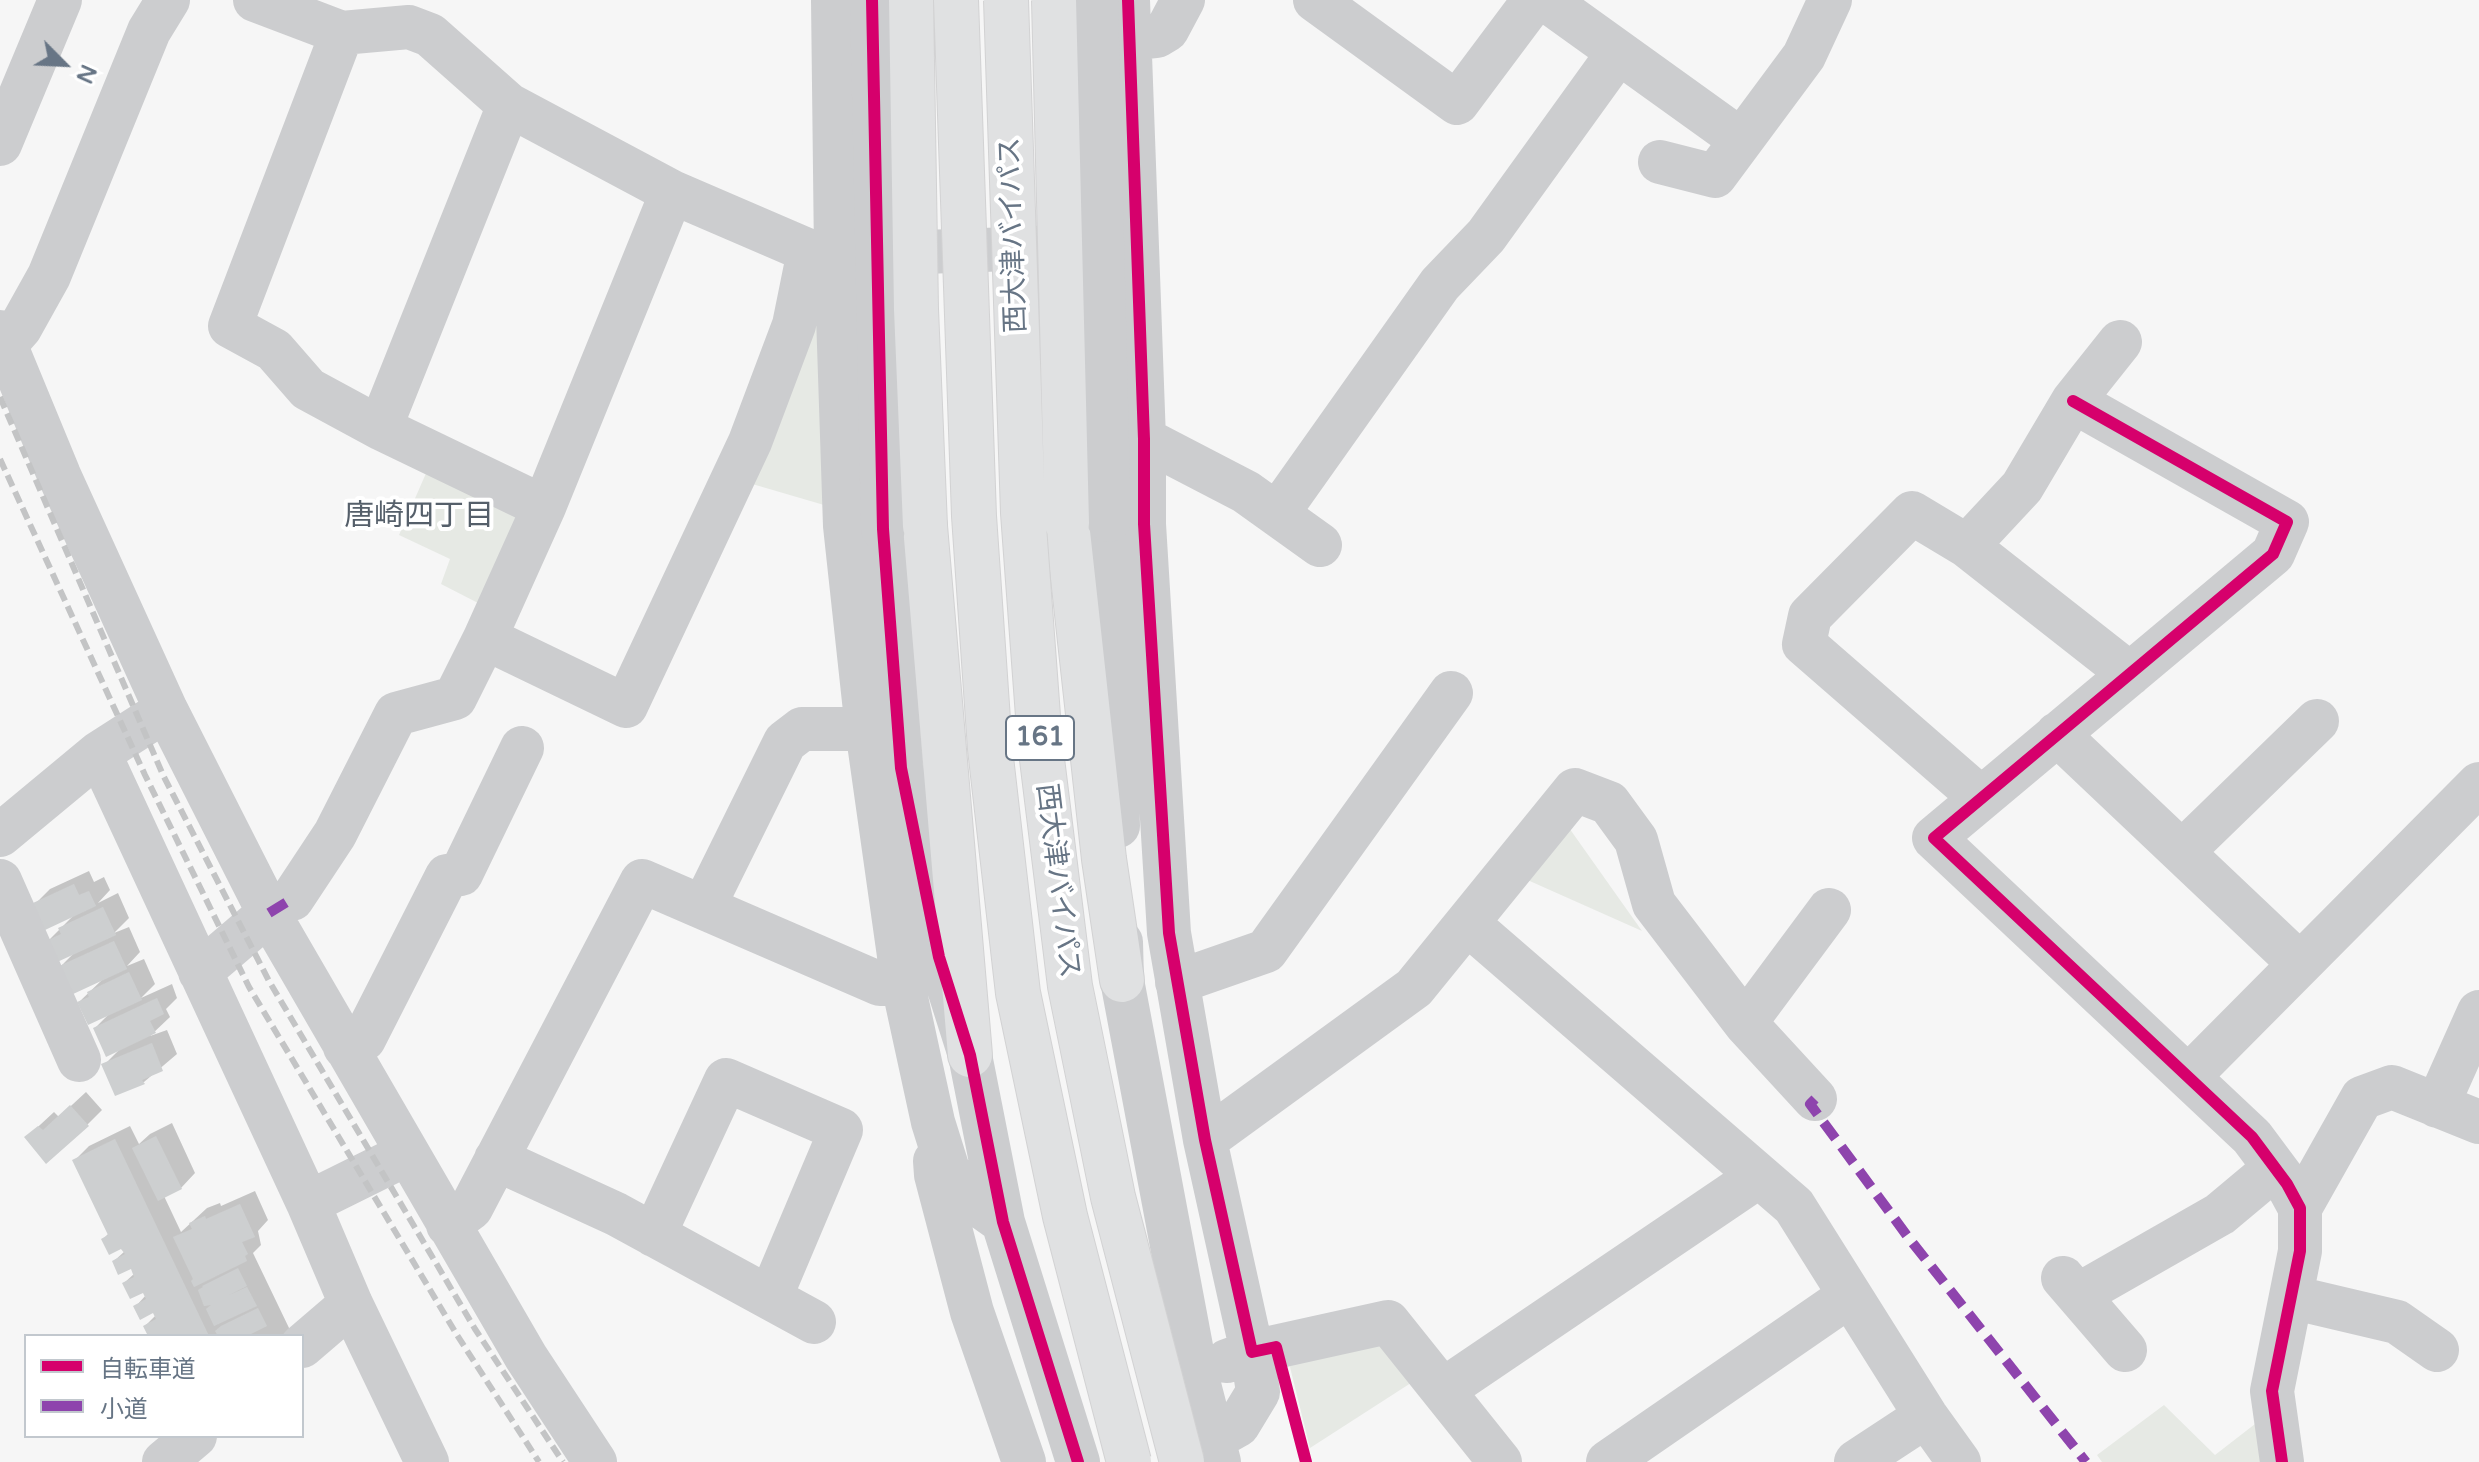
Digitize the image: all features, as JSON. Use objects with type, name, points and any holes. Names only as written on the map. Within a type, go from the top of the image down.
[{"type":"highway","points":[[911,0],[916,309],[904,527],[970,1055]]},
{"type":"highway","name":"西大津バイパス","points":[[956,0],[974,516],[990,749],[1018,993],[1065,1216],[1129,1462]]},
{"type":"highway","name":"西大津バイパス","points":[[1006,0],[1023,513],[1044,774],[1073,1001],[1113,1197],[1205,1454]]},
{"type":"highway","points":[[1054,0],[1088,522],[1104,859],[1122,980]]},
{"type":"street","points":[[0,144],[60,0]]},
{"type":"street","points":[[168,0],[149,31],[49,276],[20,328],[3,338],[59,475],[166,710],[281,906],[345,1047],[526,1357],[595,1462]]},
{"type":"street","points":[[255,0],[342,33],[409,27],[430,35],[509,105],[672,192],[823,253],[1137,245]]},
{"type":"street","points":[[835,0],[904,527]]},
{"type":"street","points":[[835,0],[823,253],[845,526],[867,729],[903,984],[933,1122],[948,1170],[972,1200],[1003,1222]]},
{"type":"street","points":[[1088,522],[1096,0]]},
{"type":"street","points":[[1129,20],[1157,36],[1167,30],[1183,0]]},
{"type":"street","points":[[1315,0],[1457,103],[1534,0]]},
{"type":"street","points":[[1546,0],[1741,140]]},
{"type":"street","points":[[1660,162],[1715,176],[1804,56],[1830,0]]},
{"type":"street","points":[[1129,20],[1144,439],[1144,540],[1169,933],[1205,1140],[1258,1392],[1238,1425],[1205,1454]]},
{"type":"street","points":[[342,33],[230,326],[274,350],[308,389],[380,428],[544,507]]},
{"type":"street","points":[[1277,514],[1427,274],[1486,236],[1618,53]]},
{"type":"street","points":[[380,428],[509,105]]},
{"type":"street","points":[[200,972],[281,906],[335,834],[396,714],[455,698],[544,507],[672,192]]},
{"type":"street","points":[[485,638],[626,706],[750,442],[823,253]]},
{"type":"street","points":[[1967,546],[2022,487],[2073,401],[2120,342]]},
{"type":"street","points":[[2073,401],[2287,522],[2273,554],[1934,838],[2252,1137],[2300,1208]]},
{"type":"street","points":[[1144,439],[1246,492],[1320,545]]},
{"type":"street","points":[[1981,798],[1804,644],[1810,616],[1912,513],[1967,546],[2130,674]]},
{"type":"street","points":[[1177,982],[1266,951],[1451,693]]},
{"type":"street","points":[[0,835],[99,753],[166,710]]},
{"type":"street","points":[[2182,852],[2317,721]]},
{"type":"street","points":[[704,906],[785,742],[802,729],[867,729]]},
{"type":"street","points":[[2057,734],[2300,964]]},
{"type":"street","points":[[345,1047],[364,1039],[447,876],[461,874],[522,748]]},
{"type":"street","points":[[99,753],[308,1203],[351,1304],[427,1462]]},
{"type":"street","points":[[2188,1077],[2479,784]]},
{"type":"street","points":[[1205,1140],[1414,988],[1575,790],[1609,803],[1636,840],[1654,904],[1745,1023],[1815,1099]]},
{"type":"street","points":[[0,881],[79,1060]]},
{"type":"street","points":[[448,1225],[471,1208],[642,881],[880,984],[903,984]]},
{"type":"street","points":[[1745,1023],[1829,910]]},
{"type":"street","points":[[1468,924],[1794,1206],[1926,1416],[1959,1462]]},
{"type":"street","points":[[1122,980],[1196,1373],[1205,1454]]},
{"type":"street","points":[[2437,1106],[2479,1012]]},
{"type":"street","points":[[970,1055],[1003,1222],[1078,1462]]},
{"type":"street","points":[[654,1235],[726,1080],[841,1130],[770,1298]]},
{"type":"street","points":[[2282,1462],[2272,1391],[2300,1251],[2300,1208],[2362,1098],[2392,1087],[2479,1122]]},
{"type":"street","points":[[933,1122],[936,1175],[972,1312],[1024,1462]]},
{"type":"street","points":[[308,1203],[407,1154]]},
{"type":"street","points":[[496,1159],[616,1214],[814,1322]]},
{"type":"street","points":[[2125,1350],[2070,1286],[2220,1214],[2275,1168]]},
{"type":"street","points":[[1443,1390],[1759,1176]]},
{"type":"street","points":[[1608,1462],[1849,1296]]},
{"type":"street","points":[[2291,1297],[2397,1322],[2437,1350]]},
{"type":"street","points":[[304,1344],[351,1304]]},
{"type":"street","points":[[1196,1373],[1252,1352],[1388,1322],[1500,1462]]},
{"type":"street","points":[[1856,1462],[1926,1416]]},
{"type":"street","points":[[164,1462],[193,1438]]},
{"type":"shaded area","points":[[820,271],[824,505],[742,481]]},
{"type":"shaded area","points":[[427,471],[520,512],[480,604],[441,584],[450,559],[399,535]]},
{"type":"shaded area","points":[[1567,825],[1642,931],[1523,878]]},
{"type":"shaded area","points":[[1383,1333],[1414,1381],[1310,1448],[1289,1363]]},
{"type":"shaded area","points":[[2164,1405],[2215,1455],[2255,1424],[2264,1462],[2102,1462],[2097,1455]]},
{"type":"building","points":[[74,884],[79,895],[89,891],[96,906],[45,930],[33,903]]},
{"type":"building","points":[[103,907],[116,935],[55,963],[44,942],[61,934],[58,928]]},
{"type":"building","points":[[114,941],[127,969],[71,995],[57,967]]},
{"type":"building","points":[[129,972],[142,1000],[88,1025],[77,1002],[89,997],[87,992]]},
{"type":"building","points":[[157,998],[164,1014],[150,1021],[156,1033],[106,1057],[93,1028]]},
{"type":"building","points":[[152,1043],[163,1071],[142,1080],[145,1084],[115,1096],[101,1064]]},
{"type":"building","points":[[70,1105],[89,1126],[46,1164],[24,1137],[38,1126],[43,1130]]},
{"type":"building","points":[[156,1136],[182,1189],[158,1201],[132,1148]]},
{"type":"building","points":[[115,1139],[208,1334],[147,1334],[143,1326],[156,1319],[153,1313],[140,1320],[133,1306],[146,1299],[143,1293],[130,1299],[122,1283],[134,1277],[131,1269],[118,1275],[112,1261],[125,1254],[121,1249],[109,1255],[101,1239],[108,1235],[72,1160]]},
{"type":"building","points":[[240,1204],[255,1237],[242,1242],[248,1254],[245,1256],[247,1261],[194,1287],[173,1237],[192,1229],[189,1223]]},
{"type":"building","points":[[238,1268],[247,1286],[227,1296],[247,1287],[257,1306],[214,1326],[206,1309],[211,1305],[204,1306],[198,1290]]},
{"type":"building","points":[[258,1308],[267,1326],[251,1334],[217,1334],[215,1331]]},
{"type":"railway","points":[[0,397],[163,775],[269,981],[475,1329],[563,1462]]},
{"type":"railway","points":[[0,459],[145,775],[249,987],[457,1335],[539,1462]]},
{"type":"marked path","points":[[269,913],[292,899]]},
{"type":"marked path","points":[[1815,1099],[1810,1104],[1908,1237],[2086,1462]]},
{"type":"cycle path","points":[[872,0],[883,529],[901,768],[939,957],[970,1055],[1003,1222],[1078,1462]]},
{"type":"cycle path","points":[[1128,0],[1144,439],[1144,524],[1169,933],[1205,1140],[1252,1352],[1276,1347],[1306,1462]]},
{"type":"cycle path","points":[[2073,401],[2287,522],[2273,554],[1934,838],[2252,1137],[2287,1184],[2300,1208],[2300,1251],[2272,1391],[2282,1462]]},
{"type":"district","name":"唐崎四丁目","points":[[419,517]]}]
